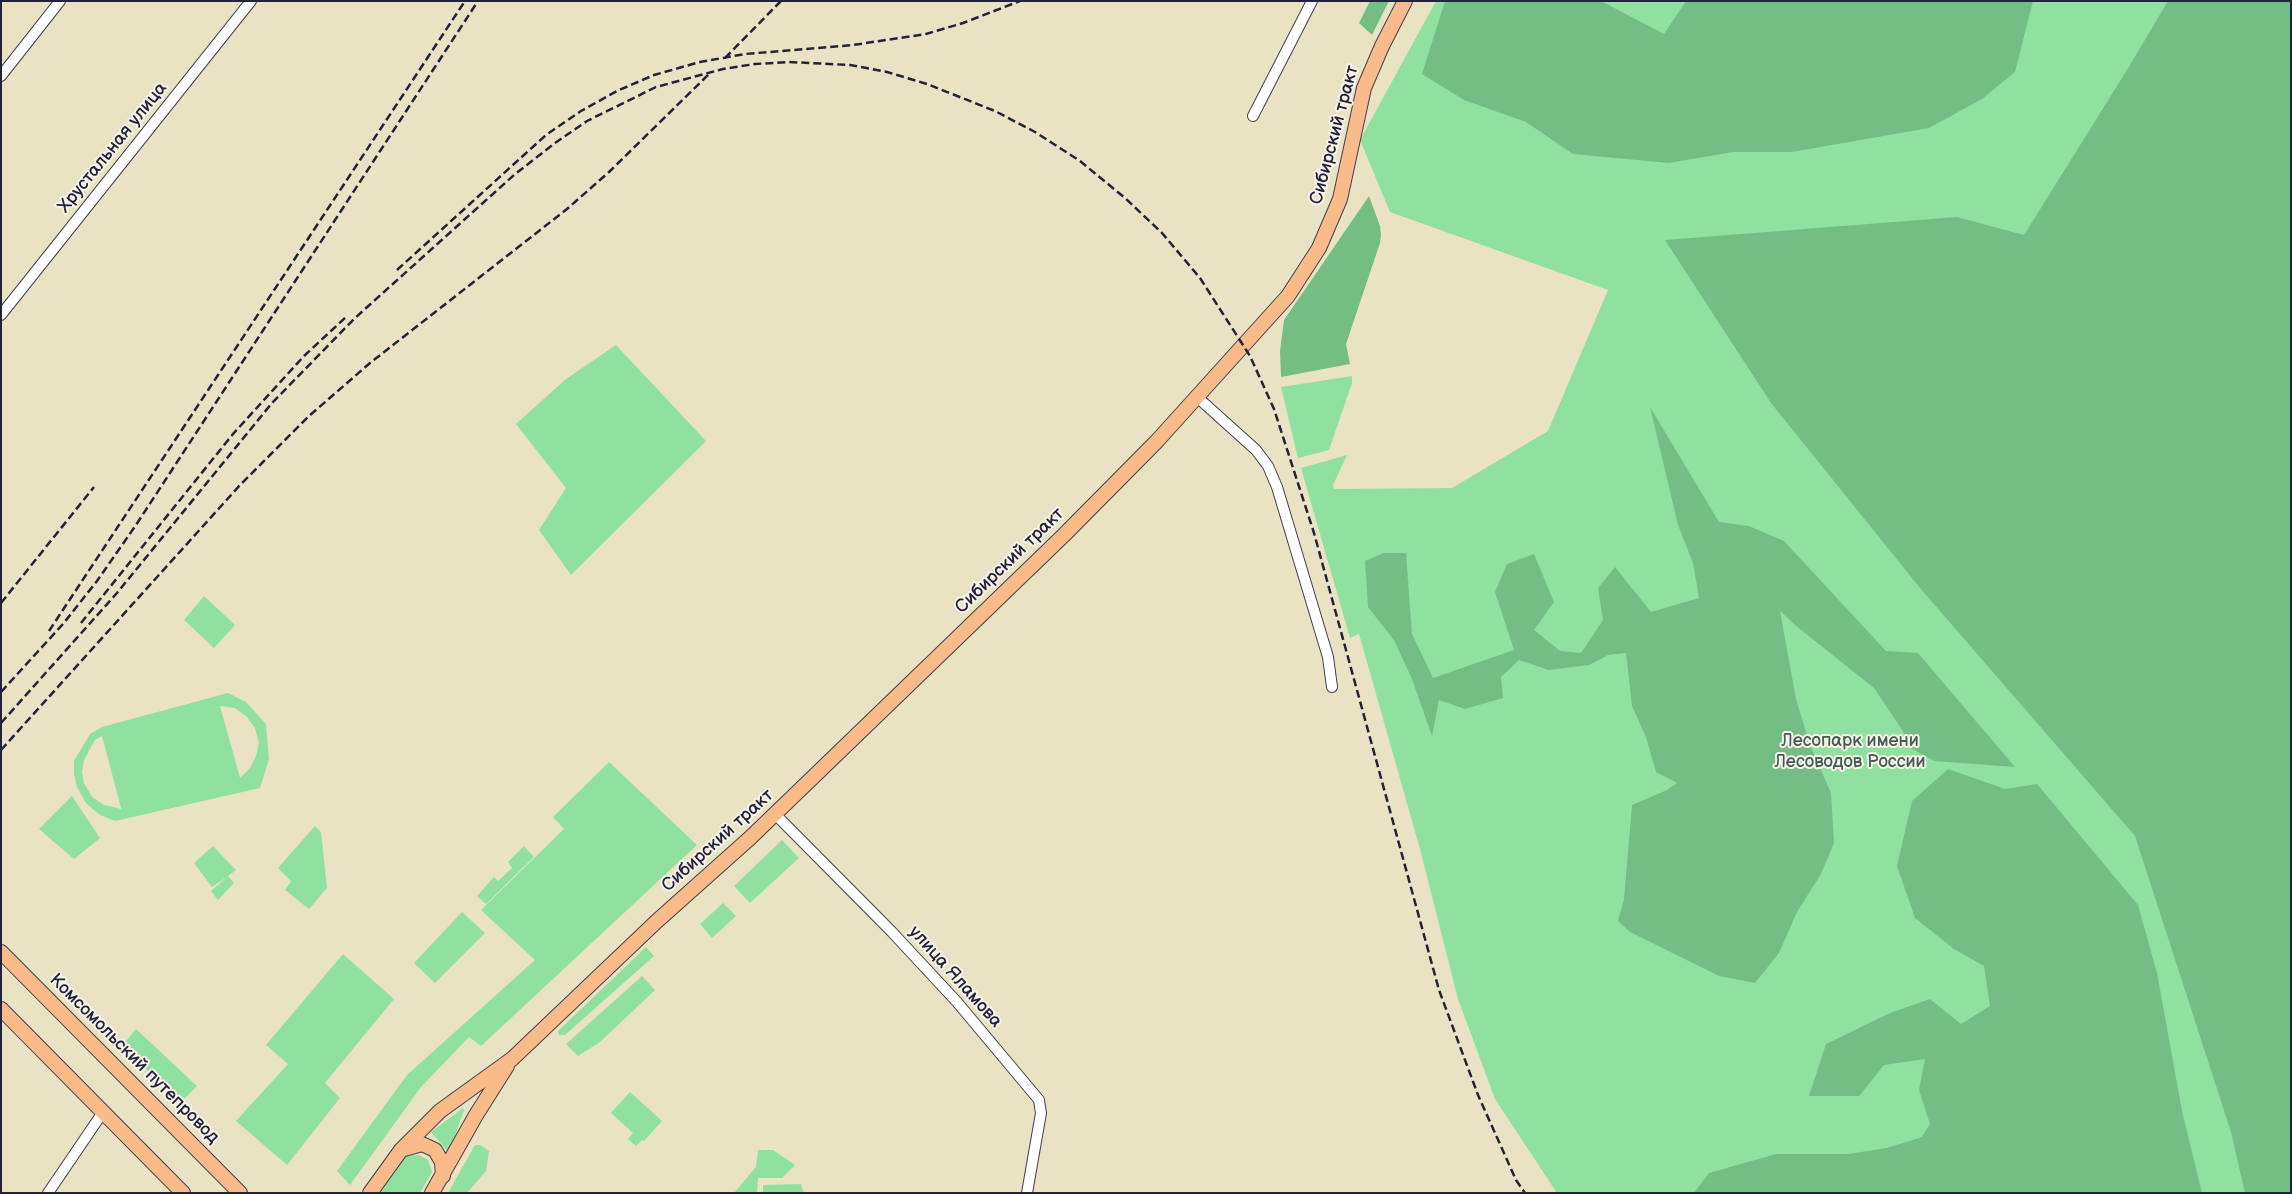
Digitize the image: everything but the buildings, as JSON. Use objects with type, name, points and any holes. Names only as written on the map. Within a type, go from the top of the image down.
[{"type":"main road","name":"Сибирский тракт","points":[[370,1193],[401,1150],[440,1111],[512,1060],[657,921],[775,814],[1064,535],[1157,441],[1288,296],[1319,248],[1340,199],[1364,88],[1382,46],[1405,1]]},
{"type":"main road","name":"Комсомольский путепровод","points":[[1,952],[240,1193]]},
{"type":"main road","points":[[1,1009],[183,1193]]},
{"type":"main road","name":"Сибирский тракт","points":[[432,1193],[464,1136],[512,1060]]},
{"type":"main road","points":[[457,1099],[464,1100],[468,1104],[464,1136]]},
{"type":"main road","points":[[401,1150],[422,1144],[435,1150],[442,1162],[443,1176]]},
{"type":"street","points":[[1,76],[60,1]]},
{"type":"street","name":"Хрустальная улица","points":[[1,315],[251,1]]},
{"type":"street","points":[[1253,116],[1312,1]]},
{"type":"street","points":[[1196,396],[1256,450],[1268,466],[1277,487],[1328,657],[1332,688]]},
{"type":"street","name":"улица Яламова","points":[[775,814],[892,932],[957,1002],[1039,1100],[1041,1113],[1027,1193]]},
{"type":"street","points":[[48,1193],[101,1115]]},
{"type":"green space","points":[[1370,1],[1389,1],[1372,35],[1359,23]]},
{"type":"green space","name":"Лесопарк имени Лесоводов России","points":[[1436,1],[2291,1],[2291,1193],[1557,1193],[1495,1099],[1458,999],[1420,849],[1359,634],[1350,638],[1301,468],[1347,455],[1333,485],[1334,489],[1452,488],[1548,431],[1608,290],[1390,212],[1360,140]]},
{"type":"green space","points":[[1445,1],[1601,1],[1664,34],[1686,1],[2033,1],[2015,72],[1982,99],[1929,128],[1792,152],[1733,152],[1669,163],[1573,154],[1526,122],[1464,100],[1422,74]]},
{"type":"green space","points":[[2168,1],[2291,1],[2291,1193],[2245,1193],[2231,1132],[2135,836],[1920,588],[1771,403],[1665,240],[1957,217],[2024,235]]},
{"type":"green space","points":[[1369,196],[1380,226],[1381,235],[1346,344],[1350,364],[1281,377],[1280,351],[1284,320]]},
{"type":"green space","points":[[616,345],[706,441],[571,575],[539,530],[566,488],[516,424],[566,379]]},
{"type":"green space","points":[[1352,376],[1352,383],[1329,450],[1298,458],[1281,387]]},
{"type":"green space","points":[[1650,407],[1719,522],[1749,526],[1784,541],[1886,651],[1918,653],[2015,767],[1934,761],[1909,747],[1903,731],[1874,688],[1780,611],[1796,699],[1810,745],[1831,793],[1834,843],[1821,874],[1797,912],[1779,953],[1755,983],[1719,976],[1630,932],[1618,921],[1624,899],[1632,805],[1667,790],[1677,783],[1656,772],[1646,737],[1632,706],[1626,653],[1608,655],[1589,665],[1549,670],[1519,660],[1501,677],[1503,698],[1465,709],[1439,700],[1432,736],[1412,679],[1394,640],[1368,607],[1365,561],[1384,553],[1406,553],[1412,634],[1433,678],[1514,650],[1495,592],[1507,564],[1534,554],[1554,602],[1534,630],[1560,651],[1581,653],[1603,620],[1598,588],[1615,567],[1651,612],[1699,598],[1693,563],[1678,525]]},
{"type":"green space","points":[[204,596],[235,625],[214,648],[184,620]]},
{"type":"green space","points":[[228,693],[246,702],[266,724],[269,759],[260,788],[115,821],[100,815],[86,803],[77,787],[74,774],[74,761],[90,734],[102,727]],"holes":[[[220,706],[235,708],[247,717],[255,728],[259,743],[256,756],[250,768],[240,778]],[[102,736],[121,808],[121,809],[104,805],[92,797],[84,783],[82,772],[84,760],[95,740]]]},
{"type":"green space","points":[[609,762],[697,845],[481,1046],[469,1037],[421,1087],[350,1185],[337,1171],[407,1075],[535,960],[481,910],[564,829],[553,817]]},
{"type":"green space","points":[[1948,769],[2005,789],[2037,784],[2138,905],[2157,973],[2182,1111],[2202,1193],[1694,1193],[1709,1173],[1776,1154],[1848,1154],[1887,1148],[1922,1137],[1930,1124],[1919,1090],[1925,1059],[1884,1065],[1859,1096],[1809,1096],[1826,1044],[1890,1013],[1930,999],[1961,1024],[1990,1006],[1984,966],[1954,949],[1915,918],[1897,866],[1912,801]]},
{"type":"green space","points":[[72,796],[100,838],[74,859],[39,829]]},
{"type":"green space","points":[[315,826],[321,832],[327,888],[309,909],[285,890],[291,881],[278,868]]},
{"type":"green space","points":[[782,840],[799,858],[750,903],[734,886]]},
{"type":"green space","points":[[213,846],[236,870],[228,876],[234,883],[218,900],[211,891],[227,877],[212,887],[194,863]]},
{"type":"green space","points":[[524,846],[534,857],[486,904],[477,896],[494,877],[498,881],[512,868],[508,862]]},
{"type":"green space","points":[[723,903],[736,916],[712,938],[700,924]]},
{"type":"green space","points":[[462,912],[485,933],[435,983],[414,963]]},
{"type":"green space","points":[[646,947],[654,956],[565,1035],[559,1035],[558,1031]]},
{"type":"green space","points":[[343,954],[394,999],[325,1083],[340,1098],[287,1165],[236,1121],[288,1064],[266,1045]]},
{"type":"green space","points":[[642,976],[655,990],[600,1042],[578,1056],[566,1044]]},
{"type":"green space","points":[[136,1029],[197,1086],[180,1103],[122,1046]]},
{"type":"green space","points":[[630,1092],[662,1121],[644,1141],[642,1140],[636,1146],[628,1139],[633,1133],[611,1113]]},
{"type":"green space","points":[[463,1108],[464,1110],[449,1153],[431,1132]]},
{"type":"green space","points":[[475,1145],[480,1145],[489,1151],[486,1171],[467,1193],[448,1193]]},
{"type":"green space","points":[[758,1150],[773,1150],[795,1165],[782,1178],[758,1178],[757,1193],[734,1193],[756,1167]]},
{"type":"green space","points":[[419,1155],[428,1160],[432,1172],[420,1193],[378,1193],[406,1156]]},
{"type":"green space","points":[[801,1184],[804,1193],[763,1193],[763,1185]]},
{"type":"railway","points":[[49,631],[465,1]]},
{"type":"railway","points":[[1,692],[63,624],[97,581],[136,525],[478,1]]},
{"type":"railway","points":[[725,58],[781,1]]},
{"type":"railway","points":[[397,270],[546,135],[581,111],[617,91],[654,75],[700,62],[745,54],[853,45],[926,34],[963,23],[1020,1]]},
{"type":"railway","points":[[1,723],[117,593],[272,403],[355,318],[514,175],[555,143],[587,121],[656,87],[723,69],[755,64],[789,62],[850,65],[887,72],[927,84],[995,111],[1035,132],[1080,161],[1125,198],[1162,233],[1200,278],[1250,356],[1274,409],[1314,533],[1439,990],[1478,1095],[1516,1180],[1525,1193]]},
{"type":"railway","points":[[1,750],[241,484],[309,416],[370,363],[567,209],[609,172],[709,74]]},
{"type":"railway","points":[[81,623],[233,434],[304,356],[346,317]]},
{"type":"railway","points":[[1,603],[94,487]]}]
